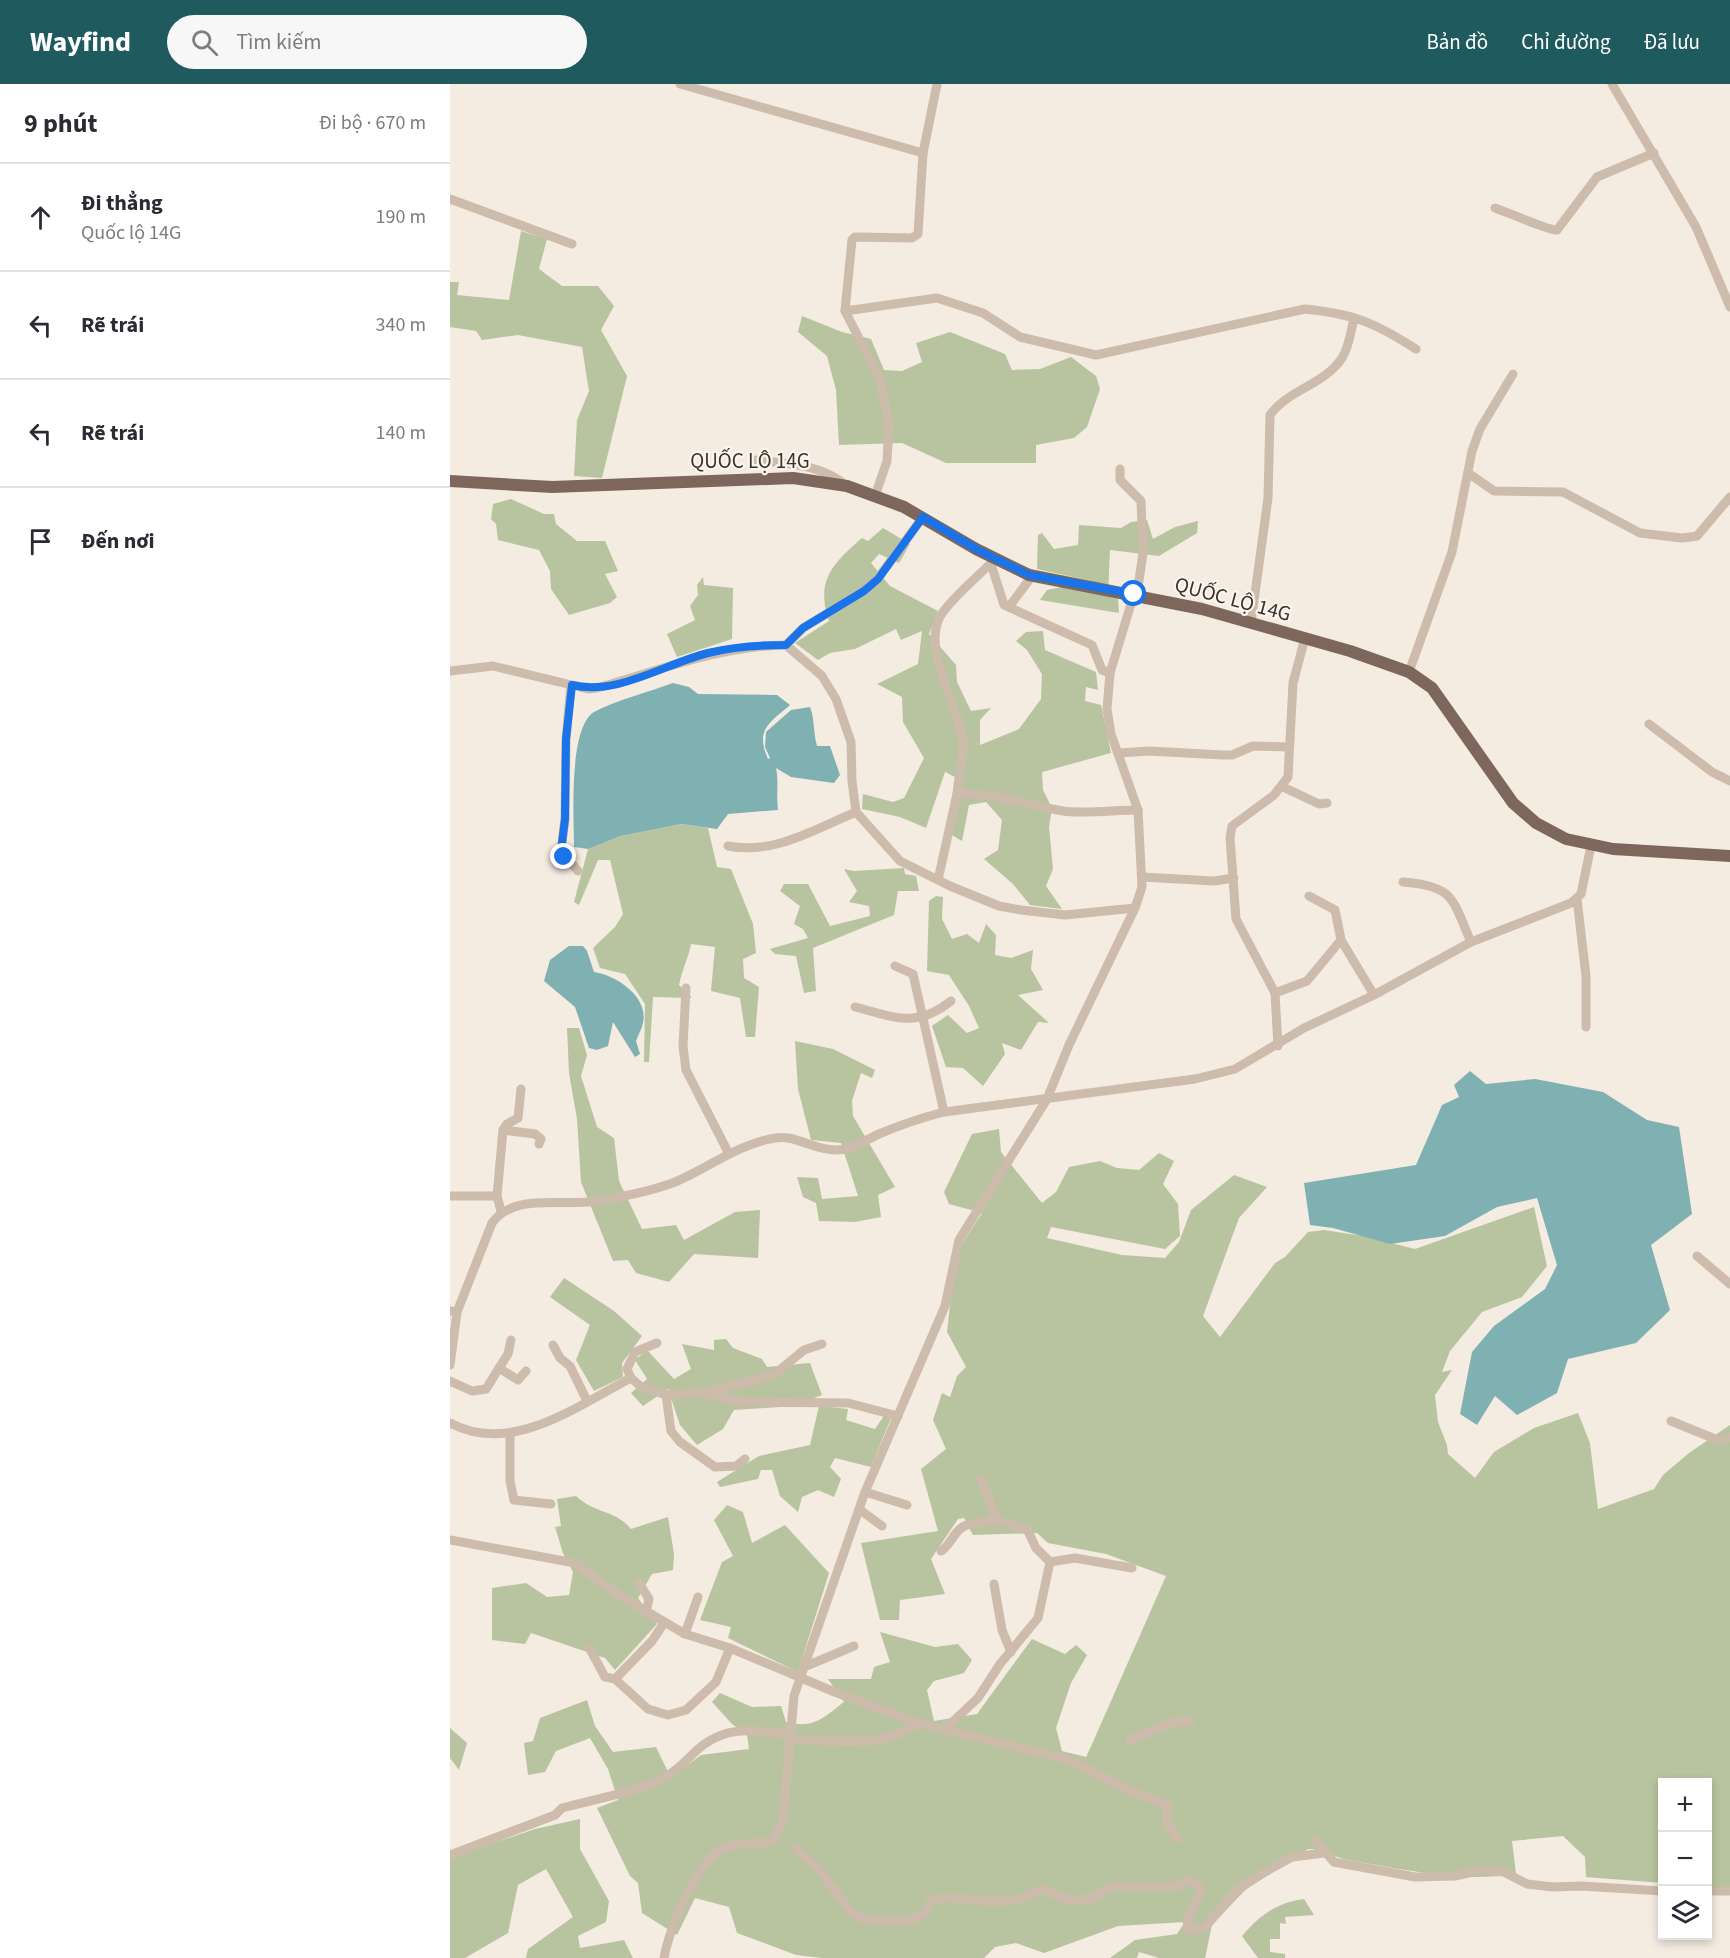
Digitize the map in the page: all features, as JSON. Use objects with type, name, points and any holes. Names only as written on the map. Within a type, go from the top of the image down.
[{"type":"main road","name":"QUỐC LỘ 14G","points":[[450,481],[552,487],[793,478],[847,486],[923,517],[993,561],[1032,576],[1136,594],[1251,623],[1409,672],[1432,688],[1513,803],[1536,823],[1550,831],[1592,846],[1730,856]]},
{"type":"street","points":[[680,84],[923,153]]},
{"type":"street","points":[[875,496],[888,453],[889,426],[880,379],[845,311],[852,240],[855,237],[912,238],[918,234],[923,153],[937,84]]},
{"type":"street","points":[[1612,84],[1696,227],[1730,307]]},
{"type":"street","points":[[1496,208],[1554,231],[1597,177],[1654,153]]},
{"type":"street","points":[[450,199],[573,244]]},
{"type":"street","points":[[845,311],[937,298],[983,313],[1020,337],[1096,355],[1305,309],[1337,312],[1378,325],[1416,350]]},
{"type":"street","points":[[1251,623],[1268,498],[1270,415],[1285,399],[1319,381],[1338,363],[1344,356],[1354,318]]},
{"type":"street","points":[[1409,672],[1452,552],[1468,473],[1480,429],[1513,374]]},
{"type":"street","points":[[756,460],[819,469],[835,475],[847,486]]},
{"type":"street","points":[[664,1958],[668,1935],[710,1858],[726,1847],[773,1841],[783,1819],[794,1696],[865,1492],[945,1306],[959,1240],[1047,1099],[1069,1045],[1135,908],[1142,877],[1138,810],[1111,734],[1107,709],[1110,673],[1136,594],[1143,553],[1141,501],[1120,480],[1120,469]]},
{"type":"street","points":[[1468,473],[1494,491],[1563,492],[1616,522],[1640,533],[1654,536],[1690,538],[1697,536],[1730,496]]},
{"type":"street","points":[[786,645],[803,628],[864,591],[878,579],[923,517]]},
{"type":"street","points":[[993,561],[1004,605],[1092,645],[1102,670],[1110,673]]},
{"type":"street","points":[[938,880],[957,794],[963,745],[943,678],[935,641],[936,626],[946,609],[993,561]]},
{"type":"street","points":[[1009,607],[1032,576]]},
{"type":"street","points":[[1278,1046],[1275,993],[1236,919],[1230,838],[1232,826],[1259,808],[1282,787],[1288,777],[1293,683],[1305,638]]},
{"type":"street","points":[[450,671],[493,666],[572,685],[597,688],[709,653],[762,645],[786,645],[822,676],[836,699],[851,742],[856,812],[900,861],[999,906],[1065,915],[1135,908]]},
{"type":"street","points":[[572,685],[566,739],[565,819],[561,851],[578,871]]},
{"type":"street","points":[[1649,724],[1712,772],[1730,781]]},
{"type":"street","points":[[1119,753],[1149,751],[1232,755],[1253,746],[1289,747]]},
{"type":"street","points":[[1282,787],[1319,804],[1327,803]]},
{"type":"street","points":[[957,794],[1010,798],[1063,811],[1138,810]]},
{"type":"street","points":[[728,846],[745,850],[768,848],[856,812]]},
{"type":"street","points":[[450,1365],[453,1311],[492,1223],[501,1211],[530,1203],[592,1202],[640,1192],[676,1181],[729,1154],[776,1137],[790,1138],[822,1150],[839,1150],[856,1146],[910,1121],[944,1112],[1004,1102],[1047,1099],[1195,1079],[1226,1072],[1278,1046],[1305,1028],[1471,942],[1577,899],[1581,894],[1592,846]]},
{"type":"street","points":[[1142,877],[1214,881],[1234,878]]},
{"type":"street","points":[[1403,882],[1434,885],[1447,892],[1471,942]]},
{"type":"street","points":[[1309,896],[1335,910],[1341,940],[1374,994]]},
{"type":"street","points":[[1577,899],[1586,976],[1586,1028]]},
{"type":"street","points":[[1275,993],[1307,981],[1341,940]]},
{"type":"street","points":[[895,966],[913,974],[944,1112]]},
{"type":"street","points":[[686,988],[683,1046],[686,1070],[729,1154]]},
{"type":"street","points":[[855,1007],[901,1018],[924,1019],[951,1001]]},
{"type":"street","points":[[501,1211],[497,1196],[503,1130],[507,1124],[518,1118],[521,1089]]},
{"type":"street","points":[[503,1130],[535,1134],[541,1139],[539,1144]]},
{"type":"street","points":[[450,1196],[497,1196]]},
{"type":"street","points":[[1697,1256],[1730,1284]]},
{"type":"street","points":[[450,1381],[472,1391],[483,1391],[508,1354],[511,1340]]},
{"type":"street","points":[[657,1343],[635,1352],[627,1369],[630,1378],[640,1386],[666,1395],[703,1393],[766,1377],[776,1373],[804,1350],[822,1344]]},
{"type":"street","points":[[553,1345],[560,1358],[570,1366],[587,1401]]},
{"type":"street","points":[[499,1368],[518,1380],[526,1371]]},
{"type":"street","points":[[450,1423],[466,1430],[510,1434],[541,1425],[630,1378]]},
{"type":"street","points":[[703,1393],[742,1402],[848,1404],[898,1416]]},
{"type":"street","points":[[666,1395],[670,1431],[680,1442],[716,1467],[736,1466],[745,1459]]},
{"type":"street","points":[[1671,1421],[1720,1440],[1730,1437]]},
{"type":"street","points":[[510,1434],[510,1481],[514,1500],[551,1504]]},
{"type":"street","points":[[981,1479],[997,1520]]},
{"type":"street","points":[[865,1492],[907,1505]]},
{"type":"street","points":[[859,1509],[882,1526]]},
{"type":"street","points":[[941,1551],[966,1524],[997,1520],[1027,1529],[1036,1548],[1050,1562]]},
{"type":"street","points":[[450,1540],[574,1563],[646,1612],[685,1634],[730,1648],[918,1723],[1070,1760],[1130,1791],[1168,1805],[1166,1822],[1178,1839]]},
{"type":"street","points":[[1050,1562],[1075,1558],[1132,1568]]},
{"type":"street","points":[[946,1728],[978,1698],[1038,1618],[1050,1562]]},
{"type":"street","points":[[639,1583],[649,1599],[646,1612]]},
{"type":"street","points":[[994,1584],[1002,1630],[1011,1652]]},
{"type":"street","points":[[685,1634],[698,1597]]},
{"type":"street","points":[[615,1679],[652,1641],[664,1623]]},
{"type":"street","points":[[804,1667],[854,1646]]},
{"type":"street","points":[[590,1649],[605,1677],[615,1679],[648,1709],[668,1714],[686,1710],[716,1682],[730,1648]]},
{"type":"street","points":[[1130,1740],[1174,1722],[1190,1722]]},
{"type":"street","points":[[450,1855],[555,1815],[562,1808],[657,1782],[674,1772],[709,1741],[726,1732],[746,1729],[791,1737],[872,1740],[912,1728],[918,1723]]},
{"type":"street","points":[[1315,1840],[1334,1862],[1415,1877],[1455,1876],[1482,1870],[1504,1872],[1527,1884],[1658,1891]]},
{"type":"street","points":[[795,1848],[821,1872],[851,1912],[865,1920],[889,1923],[909,1921],[924,1914],[932,1899],[950,1897],[1012,1902],[1024,1900],[1041,1889],[1070,1900],[1090,1899],[1114,1886],[1179,1886],[1189,1880],[1199,1886],[1201,1893],[1187,1920],[1188,1929],[1191,1931],[1205,1927],[1237,1890],[1265,1872],[1292,1857],[1324,1853]]},
{"type":"street","points":[[1712,1891],[1730,1891]]},
{"type":"green space","points":[[521,231],[547,239],[539,269],[562,286],[598,286],[614,306],[601,330],[627,376],[602,478],[574,476],[577,420],[589,391],[582,347],[518,335],[482,340],[476,331],[450,327],[450,282],[459,282],[457,295],[509,300]]},
{"type":"green space","points":[[802,316],[842,332],[871,339],[884,370],[902,371],[922,362],[916,343],[950,332],[1005,354],[1012,370],[1040,369],[1071,357],[1096,376],[1100,389],[1087,427],[1074,438],[1036,445],[1036,463],[946,463],[902,443],[839,445],[836,390],[827,356],[798,332]]},
{"type":"green space","points":[[511,499],[544,514],[554,514],[556,524],[577,541],[605,541],[618,571],[605,574],[617,597],[610,603],[569,615],[551,589],[550,571],[539,550],[498,540],[496,524],[491,519],[493,504]]},
{"type":"green space","points":[[1147,520],[1153,539],[1175,527],[1198,521],[1197,533],[1159,556],[1110,550],[1108,596],[1118,599],[1119,613],[1040,600],[1047,590],[1091,581],[1037,569],[1038,535],[1042,533],[1054,549],[1078,545],[1079,525],[1121,528],[1131,522]]},
{"type":"green space","points":[[883,528],[910,544],[899,563],[879,554],[871,563],[890,586],[938,611],[929,634],[956,665],[957,682],[971,711],[991,708],[980,720],[980,745],[1019,729],[1041,699],[1042,674],[1027,650],[1016,641],[1026,632],[1043,631],[1045,650],[1096,672],[1098,690],[1086,687],[1085,701],[1101,705],[1111,753],[1042,772],[1043,790],[1052,808],[1049,827],[1053,869],[1046,886],[1062,909],[1030,905],[1013,884],[984,859],[998,850],[1002,820],[986,802],[969,805],[962,841],[950,834],[961,780],[945,772],[926,828],[900,817],[862,809],[863,794],[893,802],[904,798],[924,758],[903,722],[902,697],[877,684],[918,664],[922,631],[901,640],[896,629],[855,649],[830,653],[818,660],[795,643],[829,621],[824,595],[829,574],[835,565],[862,538],[868,541]]},
{"type":"green space","points":[[703,577],[704,585],[733,588],[732,639],[677,657],[667,634],[695,620],[690,606],[698,595],[697,585]]},
{"type":"green space","points":[[681,824],[708,828],[717,867],[731,869],[753,924],[756,953],[743,959],[744,978],[759,987],[755,1037],[746,1037],[740,998],[711,991],[715,947],[691,944],[679,985],[692,998],[653,997],[649,1062],[644,1062],[645,1004],[625,974],[600,968],[593,948],[615,927],[623,914],[610,860],[598,860],[579,905],[574,902],[588,849],[621,836]]},
{"type":"green space","points":[[904,868],[905,874],[916,876],[919,891],[898,891],[894,915],[813,948],[816,991],[804,993],[796,956],[775,954],[770,949],[808,938],[803,929],[794,924],[800,906],[780,891],[784,884],[808,884],[830,926],[870,916],[869,906],[849,902],[857,891],[844,869],[854,871]]},
{"type":"green space","points":[[936,896],[943,897],[942,919],[952,939],[967,934],[979,943],[986,924],[996,935],[995,955],[1011,958],[1033,950],[1031,969],[1043,990],[1018,995],[1049,1023],[1038,1022],[1021,1050],[1002,1043],[1005,1054],[983,1086],[963,1068],[946,1067],[932,1026],[948,1015],[967,1033],[979,1028],[969,1006],[949,975],[927,971],[929,901]]},
{"type":"green space","points":[[567,1028],[579,1028],[587,1055],[581,1076],[597,1127],[614,1138],[619,1181],[642,1229],[676,1225],[684,1240],[735,1212],[760,1210],[758,1258],[694,1254],[669,1282],[636,1273],[628,1260],[613,1261],[581,1182],[577,1119],[569,1073]]},
{"type":"green space","points":[[795,1041],[833,1049],[875,1070],[872,1078],[861,1073],[852,1101],[853,1116],[895,1187],[878,1195],[881,1217],[855,1222],[819,1221],[816,1203],[803,1197],[797,1177],[818,1178],[822,1199],[858,1196],[841,1143],[811,1140],[798,1089]]},
{"type":"green space","points":[[999,1129],[1001,1152],[1042,1203],[1056,1192],[1069,1167],[1100,1161],[1117,1168],[1139,1170],[1159,1153],[1174,1161],[1163,1184],[1178,1204],[1180,1236],[1165,1249],[1051,1227],[1047,1238],[1122,1255],[1165,1258],[1179,1242],[1191,1210],[1234,1175],[1267,1187],[1239,1218],[1203,1316],[1220,1337],[1275,1263],[1285,1257],[1308,1232],[1324,1230],[1363,1236],[1415,1249],[1534,1207],[1547,1266],[1522,1297],[1482,1312],[1450,1351],[1442,1372],[1452,1370],[1435,1395],[1438,1422],[1448,1454],[1475,1478],[1494,1452],[1534,1428],[1578,1413],[1590,1443],[1598,1509],[1654,1489],[1663,1475],[1689,1453],[1730,1425],[1730,1887],[1712,1887],[1712,1778],[1658,1778],[1658,1883],[1586,1877],[1585,1857],[1563,1836],[1512,1841],[1516,1874],[1495,1876],[1453,1876],[1410,1871],[1348,1860],[1308,1849],[1248,1887],[1212,1925],[1205,1958],[1159,1958],[1139,1952],[1137,1958],[1110,1958],[1135,1940],[1177,1934],[1185,1922],[1118,1926],[1044,1953],[1016,1943],[995,1947],[984,1958],[822,1958],[796,1955],[737,1933],[729,1907],[695,1898],[677,1935],[642,1913],[638,1883],[630,1876],[597,1808],[618,1800],[608,1769],[590,1738],[556,1751],[545,1772],[528,1775],[524,1743],[533,1741],[540,1718],[587,1700],[595,1726],[613,1752],[656,1747],[671,1778],[701,1755],[749,1749],[747,1735],[732,1724],[712,1702],[720,1693],[752,1707],[781,1706],[786,1722],[804,1724],[818,1721],[844,1702],[828,1679],[871,1679],[874,1667],[890,1662],[880,1632],[935,1647],[958,1644],[972,1660],[964,1673],[934,1681],[927,1690],[934,1721],[977,1714],[1032,1639],[1065,1654],[1076,1645],[1087,1655],[1071,1683],[1056,1728],[1062,1751],[1086,1757],[1166,1576],[1106,1554],[1048,1543],[1037,1533],[973,1535],[964,1518],[958,1519],[931,1559],[945,1594],[900,1600],[899,1620],[880,1620],[861,1543],[938,1531],[921,1469],[946,1449],[933,1420],[942,1393],[950,1397],[957,1376],[966,1367],[947,1332],[956,1253],[982,1213],[949,1204],[944,1192],[972,1134]]},
{"type":"green space","points":[[564,1278],[614,1311],[642,1336],[622,1363],[623,1377],[594,1391],[576,1360],[590,1325],[550,1297]]},
{"type":"green space","points":[[726,1339],[733,1348],[762,1359],[767,1367],[810,1363],[822,1395],[794,1406],[734,1410],[723,1429],[697,1445],[680,1425],[668,1389],[643,1406],[631,1393],[647,1379],[635,1360],[647,1350],[674,1379],[691,1369],[682,1344],[714,1350],[714,1340]]},
{"type":"green space","points":[[819,1406],[848,1409],[846,1420],[875,1429],[888,1410],[894,1411],[871,1467],[835,1458],[830,1467],[841,1479],[834,1497],[818,1490],[802,1497],[798,1512],[780,1496],[772,1470],[761,1470],[758,1479],[720,1487],[717,1482],[759,1456],[810,1445]]},
{"type":"green space","points":[[576,1496],[590,1506],[619,1518],[631,1529],[668,1517],[674,1554],[673,1570],[652,1574],[638,1598],[657,1624],[615,1670],[605,1658],[531,1633],[525,1644],[492,1640],[492,1588],[526,1583],[547,1597],[569,1595],[573,1572],[563,1553],[555,1527],[561,1526],[557,1499]]},
{"type":"green space","points":[[727,1505],[743,1512],[752,1543],[785,1525],[829,1573],[798,1672],[728,1638],[731,1627],[700,1620],[722,1562],[733,1556],[714,1520]]},
{"type":"green space","points":[[450,1728],[467,1743],[459,1770],[450,1758]]},
{"type":"green space","points":[[580,1819],[580,1849],[609,1901],[606,1922],[578,1936],[580,1948],[624,1940],[633,1958],[526,1958],[528,1949],[573,1917],[546,1869],[518,1885],[508,1933],[465,1958],[450,1958],[450,1858],[535,1829]]},
{"type":"green space","points":[[1304,1899],[1314,1915],[1285,1917],[1286,1924],[1280,1923],[1280,1939],[1270,1939],[1270,1952],[1285,1954],[1285,1958],[1258,1958],[1242,1936],[1269,1911]]},
{"type":"water","points":[[673,683],[689,687],[698,694],[777,695],[790,705],[766,728],[763,741],[768,759],[770,758],[765,747],[766,732],[791,710],[810,707],[817,746],[830,746],[840,775],[834,783],[791,777],[776,768],[778,810],[728,814],[717,829],[681,824],[621,836],[588,849],[574,847],[573,796],[576,754],[586,721],[594,712],[603,708]]},
{"type":"water","points":[[569,946],[583,946],[594,972],[620,982],[636,996],[643,1013],[642,1025],[636,1041],[640,1054],[635,1057],[613,1022],[608,1046],[597,1050],[589,1048],[575,1007],[544,981],[550,960]]},
{"type":"water","points":[[1470,1071],[1486,1084],[1535,1079],[1603,1092],[1647,1120],[1679,1127],[1692,1214],[1651,1245],[1670,1310],[1636,1343],[1568,1359],[1557,1393],[1517,1415],[1495,1396],[1477,1425],[1460,1414],[1472,1352],[1494,1326],[1545,1289],[1557,1265],[1537,1198],[1497,1207],[1445,1236],[1390,1244],[1333,1228],[1310,1225],[1304,1183],[1416,1165],[1442,1105],[1459,1097],[1454,1085]]},
{"type":"route","points":[[564,857],[561,851],[565,819],[564,781],[572,685],[588,689],[597,688],[709,653],[762,645],[786,645],[803,628],[864,591],[878,579],[923,517],[976,549],[1029,575],[1074,585],[1134,594]]}]
